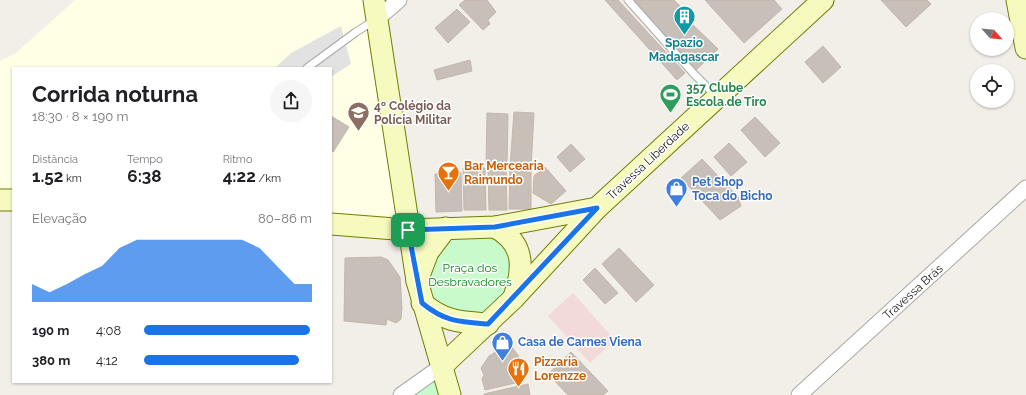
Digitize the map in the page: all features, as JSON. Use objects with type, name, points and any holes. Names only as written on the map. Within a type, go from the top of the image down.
[{"type":"street","points":[[399,0],[376,10],[408,230],[417,281],[422,303],[450,395]]},
{"type":"street","name":"Travessa Liberdade","points":[[442,366],[514,298],[597,208],[823,0]]},
{"type":"street","points":[[1017,0],[1026,48]]},
{"type":"street","name":"Travessa Brás","points":[[799,395],[1026,188]]},
{"type":"street","points":[[0,200],[12,200]]},
{"type":"street","name":"Travessa Liberdade","points":[[332,224],[408,230],[495,227],[597,208]]},
{"type":"street","points":[[495,227],[507,233],[515,244],[520,256],[521,278],[514,298]]},
{"type":"street","points":[[417,281],[428,252],[446,228]]},
{"type":"street","points":[[422,303],[445,318],[459,322],[488,324]]},
{"type":"street","points":[[401,395],[442,366]]},
{"type":"lane","points":[[628,0],[694,74],[717,97]]},
{"type":"lane","points":[[308,67],[356,32],[376,10]]},
{"type":"shaded area","name":"4º Colégio da Polícia Militar","points":[[75,0],[366,0],[404,228],[332,222],[332,67],[12,67],[12,199],[0,198],[0,61],[16,53]]},
{"type":"shaded area","points":[[341,26],[351,64],[332,76],[332,67],[276,67],[291,53]]},
{"type":"shaded area","points":[[573,293],[615,340],[590,363],[548,316]]},
{"type":"green space","name":"Praça dos Desbravadores","points":[[495,227],[521,266],[488,324],[433,312],[421,267],[436,240]]},
{"type":"green space","points":[[442,366],[450,395],[401,395]]},
{"type":"building","points":[[465,0],[487,0],[496,12],[488,20],[490,24],[483,30],[459,5]]},
{"type":"building","points":[[605,0],[618,0],[685,73],[677,80]]},
{"type":"building","name":"Spazio Madagascar","points":[[630,0],[674,0],[681,7],[678,11],[684,18],[688,14],[694,20],[691,23],[718,49],[694,72]]},
{"type":"building","points":[[705,0],[774,0],[782,9],[744,43]]},
{"type":"building","points":[[881,0],[927,0],[931,4],[906,27]]},
{"type":"building","points":[[457,9],[470,22],[448,43],[435,28]]},
{"type":"building","points":[[823,46],[841,67],[823,83],[805,62]]},
{"type":"building","points":[[470,60],[472,71],[437,80],[434,70]]},
{"type":"building","points":[[514,112],[534,113],[531,168],[510,167]]},
{"type":"building","points":[[487,113],[508,114],[507,165],[486,165]]},
{"type":"building","points":[[332,117],[349,127],[333,152],[332,151]]},
{"type":"building","points":[[755,117],[780,143],[765,157],[741,130]]},
{"type":"building","points":[[729,143],[747,162],[731,176],[714,157]]},
{"type":"building","points":[[571,144],[585,159],[570,172],[557,157]]},
{"type":"building","points":[[702,159],[738,197],[741,206],[720,220],[681,178]]},
{"type":"building","points":[[510,167],[531,168],[531,209],[509,209]]},
{"type":"building","points":[[545,167],[566,191],[551,204],[533,193],[534,176]]},
{"type":"building","points":[[463,168],[485,168],[486,210],[464,210]]},
{"type":"building","points":[[488,168],[506,168],[507,210],[489,210]]},
{"type":"building","name":"Bar Mercearia Raimundo","points":[[461,173],[462,211],[436,212],[435,174]]},
{"type":"building","points":[[619,248],[654,285],[636,302],[602,264]]},
{"type":"building","points":[[381,257],[388,260],[400,277],[402,308],[401,319],[396,323],[387,319],[386,325],[344,321],[345,258]]},
{"type":"building","points":[[595,268],[618,293],[605,304],[583,280]]},
{"type":"building","name":"Casa de Carnes Viena","points":[[508,342],[518,355],[524,381],[485,390],[482,379],[484,375],[481,368],[489,356],[499,350],[501,343]]},
{"type":"building","points":[[571,352],[608,391],[603,395],[568,395],[548,374]]},
{"type":"building","name":"Pizzaria Lorenzze","points":[[528,384],[530,395],[484,395],[484,394]]},
{"type":"place","name":"Spazio Madagascar","points":[[684,36]]},
{"type":"place","name":"357 Clube Escola de Tiro","points":[[671,114]]},
{"type":"place","name":"4º Colégio da Polícia Militar","points":[[359,132]]},
{"type":"place","name":"Bar Mercearia Raimundo","points":[[448,192]]},
{"type":"place","name":"Pet Shop Toca do Bicho","points":[[676,208]]},
{"type":"place","name":"Casa de Carnes Viena","points":[[502,362]]},
{"type":"place","name":"Pizzaria Lorenzze","points":[[518,388]]},
{"type":"route","points":[[597,208],[488,324],[459,322],[445,318],[433,312],[422,303],[408,230],[495,227],[597,208]]}]
